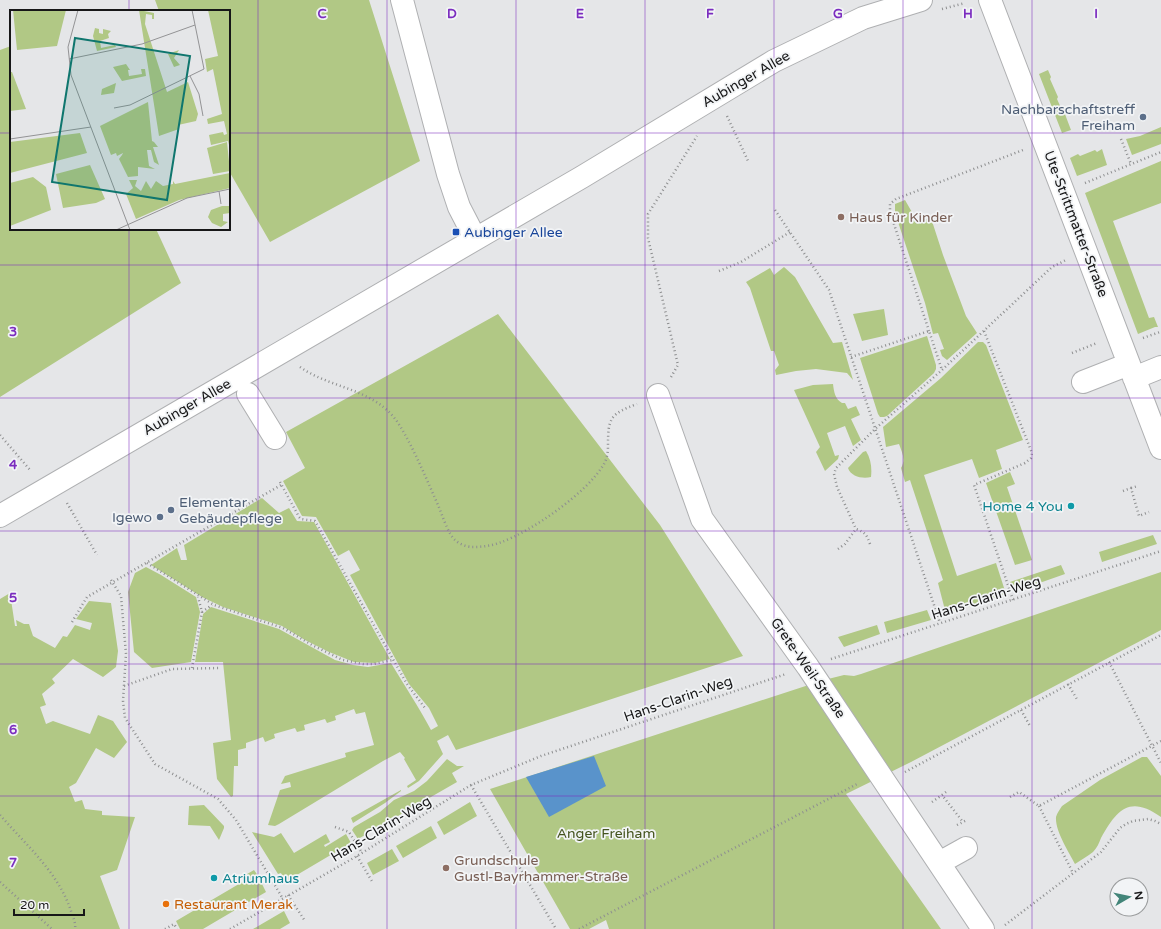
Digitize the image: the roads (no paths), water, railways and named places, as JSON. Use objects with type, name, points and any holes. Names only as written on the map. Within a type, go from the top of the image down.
[{"type":"street","points":[[402,0],[448,174],[459,207],[475,238]]},
{"type":"street","name":"Aubinger Allee","points":[[0,516],[582,177],[774,61],[856,21],[921,0]]},
{"type":"street","name":"Ute-Strittmatter-Straße","points":[[990,0],[1161,448]]},
{"type":"street","points":[[1084,382],[1132,371],[1161,367]]},
{"type":"street","points":[[248,394],[275,438]]},
{"type":"street","name":"Grete-Weil-Straße","points":[[658,395],[702,519],[808,666],[983,929]]},
{"type":"street","points":[[939,862],[966,848]]},
{"type":"water","points":[[594,756],[606,786],[549,817],[526,777]]},
{"type":"place","name":"Nachbarschaftstreff Freiham","points":[[1143,117]]},
{"type":"place","name":"Haus für Kinder","points":[[841,217]]},
{"type":"place","name":"Aubinger Allee","points":[[456,232]]},
{"type":"place","name":"Home 4 You","points":[[1071,506]]},
{"type":"place","name":"Elementar Gebäudepflege","points":[[171,510]]},
{"type":"place","name":"Igewo","points":[[160,517]]},
{"type":"place","name":"Grundschule Gustl-Bayrhammer-Straße","points":[[446,868]]},
{"type":"place","name":"Atriumhaus","points":[[214,878]]},
{"type":"place","name":"Restaurant Merak","points":[[166,904]]},
{"type":"park label","name":"Anger Freiham","points":[[606,833]]}]
